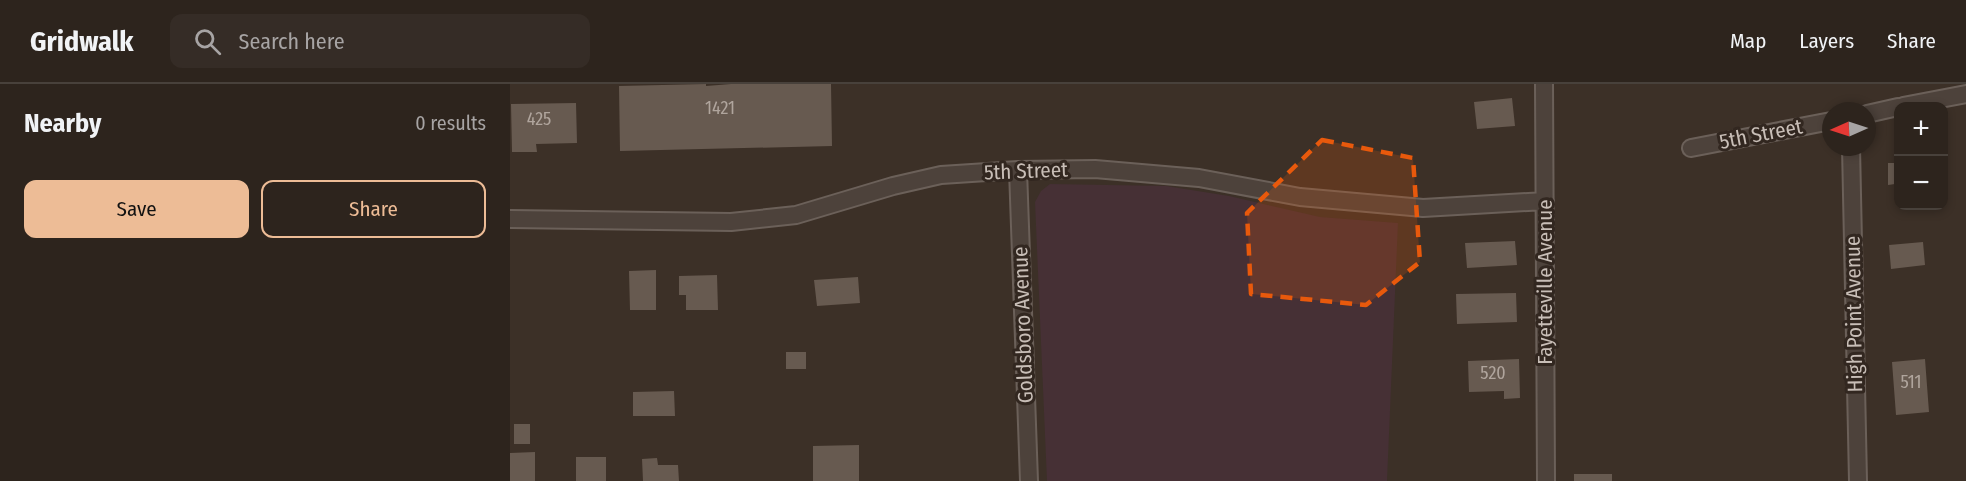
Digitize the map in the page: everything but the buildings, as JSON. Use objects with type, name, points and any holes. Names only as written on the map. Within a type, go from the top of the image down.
[{"type":"street","name":"Fayetteville Avenue","points":[[1544,84],[1546,481]]},
{"type":"street","points":[[1924,102],[1966,94]]},
{"type":"street","points":[[1876,112],[1894,108]]},
{"type":"street","name":"5th Street","points":[[1691,148],[1822,123]]},
{"type":"street","name":"High Point Avenue","points":[[1851,156],[1858,481]]},
{"type":"street","name":"5th Street","points":[[510,219],[731,222],[796,215],[893,186],[941,175],[1018,170],[1095,169],[1198,178],[1300,197],[1422,208],[1545,201]]},
{"type":"street","name":"Goldsboro Avenue","points":[[1018,170],[1029,481]]},
{"type":"highlighted area","points":[[1322,140],[1413,158],[1420,262],[1366,305],[1251,294],[1247,213]]},
{"type":"shaded area","points":[[1050,184],[1166,186],[1229,196],[1320,217],[1398,223],[1387,481],[1047,481],[1035,202],[1041,191]]}]
